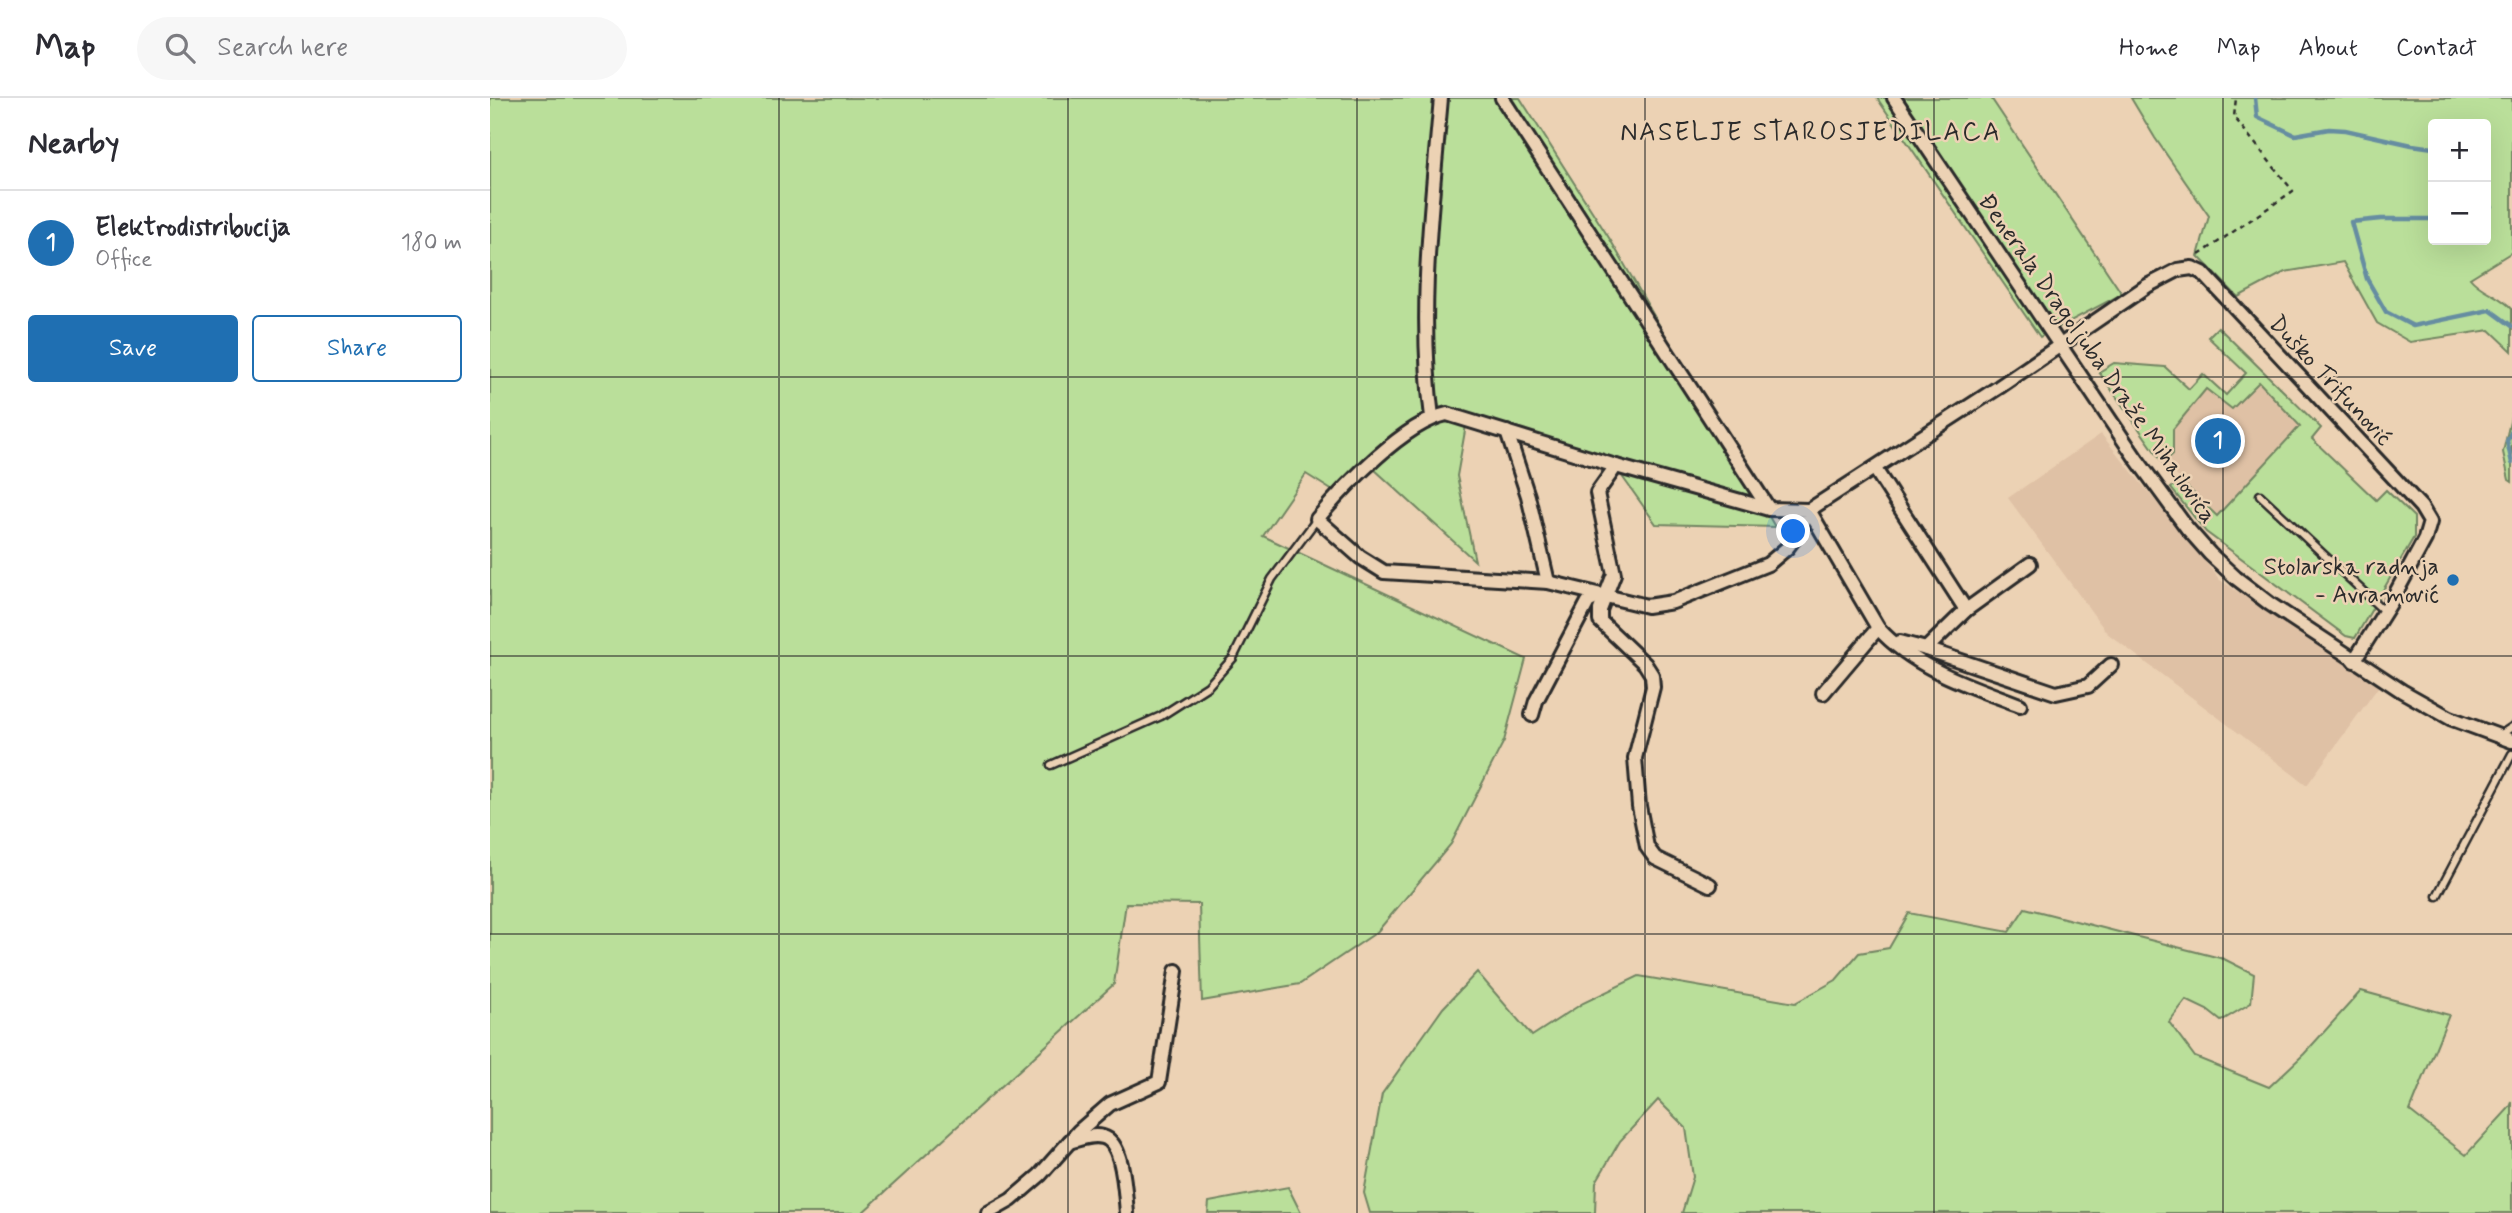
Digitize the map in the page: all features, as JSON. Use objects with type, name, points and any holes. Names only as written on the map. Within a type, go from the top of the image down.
[{"type":"street","points":[[1432,417],[1426,305],[1441,98]]},
{"type":"street","points":[[1502,98],[1769,509]]},
{"type":"street","name":"Đenerala Dragoljuba Draže Mihailovića","points":[[1894,98],[2135,457],[2187,528],[2210,554],[2270,604],[2354,661],[2450,718],[2512,741]]},
{"type":"street","name":"Duško Trifunović","points":[[2178,270],[2192,268],[2203,273],[2427,515],[2430,522],[2429,531],[2385,612],[2354,661]]},
{"type":"street","points":[[1809,510],[1800,531],[1787,548],[1768,564],[1673,602],[1647,606],[1548,582],[1384,572],[1360,557],[1317,519],[1354,476],[1408,433],[1432,417],[1447,414],[1769,509],[1809,510],[1875,469],[2147,285],[2178,270]]},
{"type":"street","points":[[1507,432],[1528,496],[1548,582]]},
{"type":"street","points":[[1616,466],[1597,493],[1614,574],[1600,610],[1600,621],[1646,664],[1652,675],[1653,687],[1635,758],[1639,806],[1647,847],[1655,858],[1710,885]]},
{"type":"street","points":[[1875,469],[1966,610]]},
{"type":"street","points":[[1809,510],[1878,628],[1889,640],[1943,675],[2020,705]]},
{"type":"street","points":[[1926,649],[1966,610],[2029,564]]},
{"type":"street","points":[[1532,715],[1536,701],[1588,602],[1605,594]]},
{"type":"street","points":[[1823,693],[1878,628]]},
{"type":"street","points":[[1889,640],[1926,649],[2056,693],[2088,686],[2111,665]]},
{"type":"street","points":[[988,1213],[1012,1200],[1040,1175],[1069,1142],[1110,1104],[1159,1082],[1175,971]]},
{"type":"street","points":[[1069,1142],[1091,1136],[1104,1137],[1112,1142],[1118,1153],[1127,1213]]},
{"type":"lane","points":[[2260,495],[2385,612]]},
{"type":"lane","points":[[1051,765],[1161,716],[1208,686],[1233,658],[1272,579],[1317,519]]},
{"type":"lane","points":[[2499,737],[2512,727]]},
{"type":"lane","points":[[2437,897],[2512,754]]},
{"type":"path","points":[[2178,270],[2293,191],[2234,117],[2236,98]]},
{"type":"shaded area","points":[[2258,381],[2300,426],[2257,473],[2355,638],[2346,636],[2163,463],[2173,453],[2173,429],[2206,388],[2232,409]]},
{"type":"shaded area","points":[[2101,434],[2220,580],[2379,686],[2307,785],[2107,633],[2008,498]]},
{"type":"green space","points":[[490,98],[1520,98],[1611,241],[1775,527],[1656,524],[1609,458],[1468,414],[1457,476],[1475,561],[1363,459],[1333,491],[1306,474],[1263,536],[1526,659],[1504,741],[1451,844],[1377,932],[1300,984],[1202,1001],[1199,904],[1126,903],[1114,984],[862,1213],[490,1213]]},
{"type":"green space","points":[[1877,98],[1991,98],[2122,294],[2040,337]]},
{"type":"green space","points":[[2131,98],[2512,98],[2512,252],[2470,278],[2512,309],[2512,351],[2490,330],[2410,342],[2377,323],[2343,262],[2285,272],[2238,297],[2198,256],[2209,216]]},
{"type":"green space","points":[[2218,327],[2321,428],[2312,439],[2376,500],[2386,490],[2414,517],[2414,537],[2355,638],[2346,636],[2206,532],[2171,488],[2180,480],[2217,516],[2300,426],[2259,382],[2232,409],[2206,389],[2173,429],[2173,454],[2163,463],[2099,372],[2114,363],[2165,367],[2189,389],[2203,374],[2226,395],[2246,373],[2208,337]]},
{"type":"green space","points":[[2512,413],[2512,482],[2509,480],[2503,452]]},
{"type":"green space","points":[[2025,908],[2224,959],[2254,974],[2251,1003],[2221,1021],[2207,1010],[2186,1000],[2169,1022],[2195,1057],[2269,1087],[2304,1054],[2361,991],[2449,1015],[2410,1111],[2466,1155],[2512,1102],[2512,1213],[1682,1213],[1693,1177],[1686,1128],[1658,1100],[1620,1141],[1596,1182],[1595,1213],[1370,1213],[1364,1193],[1382,1094],[1443,1008],[1477,972],[1532,1036],[1583,1003],[1639,976],[1795,1003],[1836,980],[1859,953],[1889,948],[1909,913],[2009,932]]},
{"type":"green space","points":[[1288,1187],[1301,1213],[1208,1213],[1209,1202]]},
{"type":"waterway","points":[[2255,98],[2257,117],[2295,135],[2329,129],[2345,130],[2428,147]]},
{"type":"waterway","points":[[2428,219],[2351,222],[2367,279],[2386,312],[2413,326],[2490,310],[2512,326]]},
{"type":"waterway","points":[[2512,431],[2507,441],[2512,463]]},
{"type":"place","name":"Elektrodistribucija","points":[[2218,441]]},
{"type":"place","name":"Stolarska radnja - Avramović","points":[[2453,580]]},
{"type":"district","name":"NASELJE STAROSJEDILACA","points":[[1811,131]]}]
